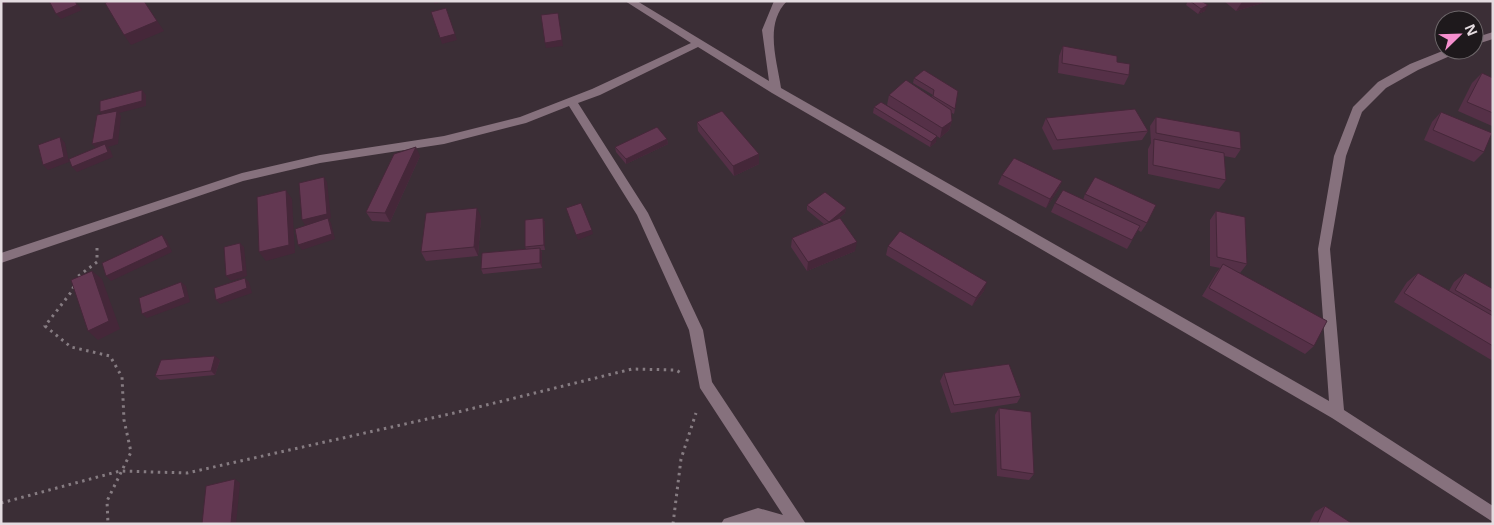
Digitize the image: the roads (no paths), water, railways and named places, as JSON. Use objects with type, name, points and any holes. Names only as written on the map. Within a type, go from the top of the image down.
[{"type":"street","points":[[630,1],[776,90],[1337,414],[1493,515]]},
{"type":"street","points":[[776,90],[767,30],[779,2]]},
{"type":"street","points":[[1,258],[98,227],[242,177],[320,159],[444,140],[522,120],[596,92],[699,43]]},
{"type":"street","points":[[1337,414],[1324,249],[1340,156],[1357,110],[1382,85],[1414,67],[1434,59]]},
{"type":"street","points":[[571,102],[642,213],[696,330],[705,384],[798,524]]},
{"type":"street","points":[[729,524],[758,516],[788,524]]}]
